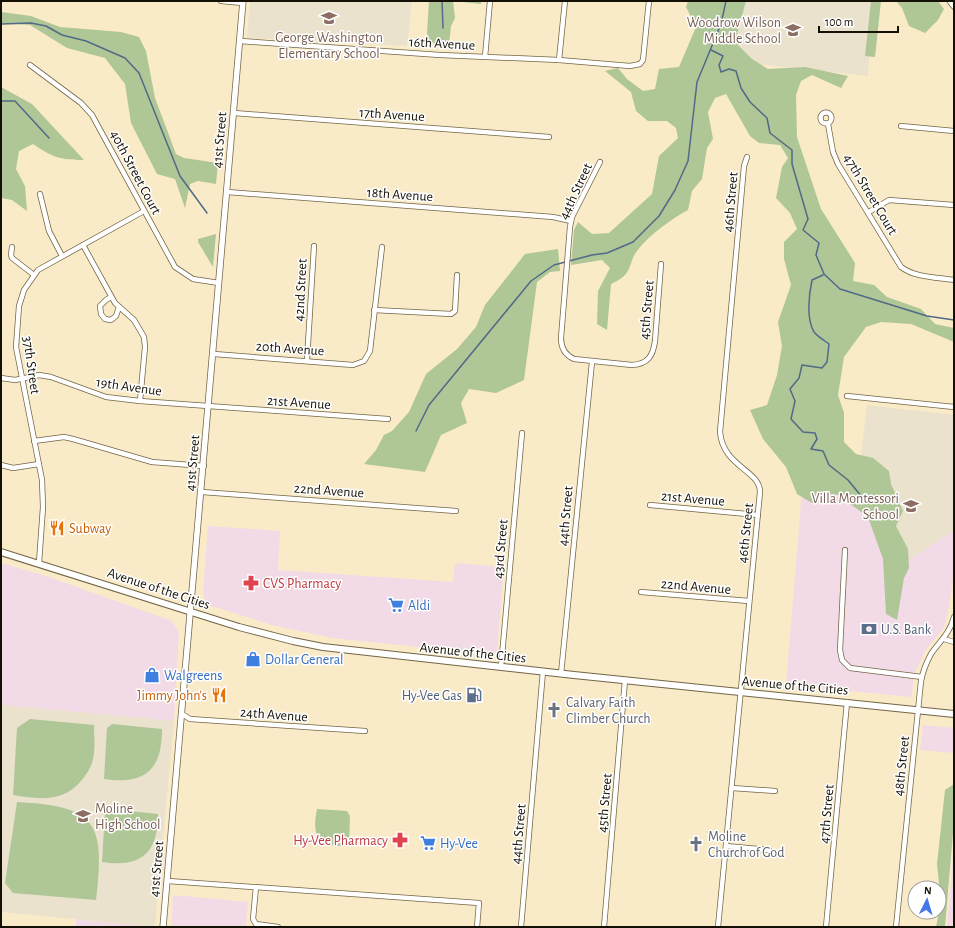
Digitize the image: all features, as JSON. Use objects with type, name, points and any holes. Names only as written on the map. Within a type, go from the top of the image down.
[{"type":"main road","name":"Avenue of the Cities","points":[[1,552],[191,612],[270,635],[323,647],[561,674],[848,702],[954,714]]},
{"type":"street","points":[[221,1],[243,2]]},
{"type":"street","points":[[485,57],[490,1]]},
{"type":"street","points":[[559,60],[564,1]]},
{"type":"street","name":"16th Avenue","points":[[240,41],[440,55],[559,60],[630,66],[641,62],[644,56],[649,1]]},
{"type":"street","points":[[950,1],[954,6]]},
{"type":"street","name":"41st Street","points":[[164,927],[243,2]]},
{"type":"street","name":"40th Street Court","points":[[30,66],[81,103],[92,115],[172,263],[179,271],[193,279],[219,283]]},
{"type":"street","name":"17th Avenue","points":[[234,113],[549,137]]},
{"type":"street","name":"47th Street Court","points":[[828,124],[833,152],[838,164],[869,212],[898,262],[906,270],[922,276],[954,280]]},
{"type":"street","points":[[901,126],[954,131]]},
{"type":"street","name":"46th Street","points":[[718,927],[760,484],[755,478],[731,459],[724,448],[720,432],[746,157]]},
{"type":"street","name":"44th Street","points":[[561,674],[592,362],[570,357],[563,349],[561,338],[571,221],[600,162]]},
{"type":"street","name":"18th Avenue","points":[[227,192],[553,217],[571,221]]},
{"type":"street","points":[[40,194],[49,231],[62,256]]},
{"type":"street","points":[[869,212],[889,200],[954,205]]},
{"type":"street","name":"37th Street","points":[[39,564],[44,501],[39,464],[21,379],[16,340],[19,306],[24,290],[34,275],[42,267],[144,211]]},
{"type":"street","points":[[83,245],[111,297],[118,307],[134,320],[144,337],[145,347],[140,400]]},
{"type":"street","name":"42nd Street","points":[[307,360],[314,246]]},
{"type":"street","points":[[12,247],[12,258],[34,275]]},
{"type":"street","points":[[382,247],[374,310],[446,315],[454,313],[457,275]]},
{"type":"street","name":"45th Street","points":[[592,362],[639,364],[644,363],[650,357],[655,341],[661,264]]},
{"type":"street","points":[[111,297],[100,306],[101,314],[105,319],[111,320],[116,316],[118,307]]},
{"type":"street","name":"20th Avenue","points":[[214,354],[307,360],[353,365],[364,361],[370,350],[374,310]]},
{"type":"street","name":"19th Avenue","points":[[1,378],[11,380],[40,375],[51,377],[106,397],[209,406]]},
{"type":"street","points":[[847,396],[954,407]]},
{"type":"street","name":"21st Avenue","points":[[209,406],[388,419]]},
{"type":"street","name":"43rd Street","points":[[501,667],[522,432]]},
{"type":"street","points":[[34,441],[57,438],[73,439],[152,462],[204,466]]},
{"type":"street","points":[[1,465],[13,468],[39,464]]},
{"type":"street","name":"22nd Avenue","points":[[202,492],[456,511]]},
{"type":"street","name":"21st Avenue","points":[[650,505],[758,516]]},
{"type":"street","points":[[845,550],[840,650],[842,660],[850,668],[922,677]]},
{"type":"street","name":"22nd Avenue","points":[[641,592],[749,601]]},
{"type":"street","name":"48th Street","points":[[896,927],[922,677],[929,658],[944,639],[954,617]]},
{"type":"street","points":[[944,639],[954,642]]},
{"type":"street","name":"44th Street","points":[[521,927],[543,671]]},
{"type":"street","name":"45th Street","points":[[604,927],[625,680]]},
{"type":"street","name":"47th Street","points":[[826,927],[848,702]]},
{"type":"street","name":"24th Avenue","points":[[182,714],[190,718],[364,731]]},
{"type":"street","points":[[732,788],[774,791]]},
{"type":"street","points":[[726,846],[769,850]]},
{"type":"street","points":[[168,881],[479,903],[477,927]]},
{"type":"street","points":[[256,887],[253,919],[256,924],[278,927]]},
{"type":"shaded area","name":"George Washington Elementary School","points":[[250,1],[412,1],[407,46],[250,38],[247,36]]},
{"type":"shaded area","name":"Woodrow Wilson Middle School","points":[[717,1],[873,1],[868,76],[712,59]]},
{"type":"shaded area","name":"Villa Montessori School","points":[[867,405],[954,415],[954,530],[893,570],[858,482]]},
{"type":"shaded area","points":[[803,477],[858,482],[893,570],[954,530],[954,572],[944,628],[925,651],[917,668],[913,682],[912,697],[786,685]]},
{"type":"shaded area","points":[[208,526],[280,531],[278,570],[453,582],[455,563],[504,567],[497,651],[493,655],[332,638],[272,625],[211,606],[205,600],[203,593]]},
{"type":"shaded area","points":[[1,563],[46,576],[172,621],[179,633],[174,721],[1,705]]},
{"type":"shaded area","name":"Moline High School","points":[[1,705],[174,721],[155,927],[1,912]]},
{"type":"shaded area","points":[[923,725],[954,728],[954,753],[920,750]]},
{"type":"shaded area","points":[[954,844],[954,927],[947,927]]},
{"type":"shaded area","points":[[173,895],[248,902],[246,927],[171,927]]},
{"type":"shaded area","points":[[76,919],[155,927],[75,927]]},
{"type":"green space","points":[[429,1],[453,1],[455,18],[451,26],[449,44],[430,43],[427,33]]},
{"type":"green space","points":[[453,1],[481,1],[481,4]]},
{"type":"green space","points":[[688,1],[746,1],[735,42],[752,59],[768,69],[805,67],[848,76],[841,88],[812,75],[801,81],[796,95],[797,137],[821,209],[855,263],[853,281],[874,285],[887,297],[921,309],[935,324],[954,328],[954,342],[911,324],[881,322],[866,327],[844,357],[838,395],[844,413],[844,442],[856,454],[873,458],[889,471],[891,484],[903,511],[896,526],[908,549],[909,568],[904,578],[897,620],[886,614],[883,559],[868,517],[838,495],[823,493],[812,503],[797,494],[786,467],[763,439],[750,410],[767,405],[777,375],[782,346],[778,322],[791,285],[784,259],[784,242],[797,229],[790,213],[776,198],[782,167],[788,158],[780,145],[759,143],[750,136],[726,94],[715,98],[708,112],[713,139],[707,148],[702,179],[692,191],[688,210],[674,218],[652,235],[635,254],[626,274],[611,284],[607,330],[597,324],[598,291],[610,268],[602,260],[571,265],[574,230],[578,222],[592,234],[609,233],[652,194],[659,156],[678,138],[676,128],[667,121],[648,121],[636,111],[631,92],[605,71],[618,68],[627,79],[643,91],[655,89],[659,69],[679,67],[696,27],[686,7]]},
{"type":"green space","points":[[871,1],[881,1],[875,57],[865,56]]},
{"type":"green space","points":[[896,1],[938,1],[944,9],[938,20],[925,33],[909,26],[902,8]]},
{"type":"green space","points":[[1,12],[31,16],[60,27],[121,32],[139,37],[146,51],[155,98],[176,154],[184,158],[218,163],[216,184],[198,181],[190,184],[185,208],[175,179],[157,174],[131,123],[125,84],[105,58],[67,48],[30,25],[1,23]]},
{"type":"green space","points":[[1,87],[32,104],[84,160],[57,157],[33,144],[19,151],[16,169],[25,186],[27,211],[12,200],[1,198]]},
{"type":"green space","points":[[216,234],[213,267],[198,242],[198,239]]},
{"type":"green space","points":[[558,249],[560,271],[550,272],[537,282],[524,380],[496,393],[469,389],[461,403],[467,423],[441,435],[425,472],[364,464],[376,450],[384,435],[392,431],[409,412],[426,374],[457,349],[476,327],[485,305],[525,254]]},
{"type":"green space","points":[[30,719],[94,725],[94,750],[91,765],[81,781],[66,793],[50,798],[32,798],[13,795],[17,728]]},
{"type":"green space","points":[[112,724],[162,729],[159,755],[148,772],[140,777],[130,779],[104,779],[107,728]]},
{"type":"green space","points":[[954,784],[954,821],[947,903],[947,880],[939,880],[937,864],[945,790]]},
{"type":"green space","points":[[17,802],[44,804],[64,808],[80,814],[90,824],[96,836],[99,853],[96,900],[13,893],[5,883]]},
{"type":"green space","points":[[110,809],[158,814],[155,839],[151,848],[145,855],[137,860],[127,863],[102,862],[105,812]]},
{"type":"green space","points":[[317,809],[347,811],[350,816],[349,846],[330,845],[324,843],[320,839],[315,827]]},
{"type":"green space","points":[[937,920],[946,920],[945,927],[936,927]]},
{"type":"waterway","points":[[442,1],[443,28]]},
{"type":"waterway","points":[[416,431],[429,405],[531,281],[554,265],[592,255],[607,253],[633,242],[659,216],[675,190],[688,161],[697,82],[721,24],[726,1]]},
{"type":"waterway","points":[[1,24],[31,23],[46,26],[62,35],[86,41],[125,58],[139,73],[180,176],[207,213]]},
{"type":"waterway","points":[[711,50],[723,56],[719,65],[721,72],[729,69],[736,71],[741,88],[750,102],[767,118],[770,133],[792,150],[792,164],[808,219],[803,230],[819,243],[816,255],[824,274],[840,289],[927,316],[954,320]]},
{"type":"waterway","points":[[1,101],[15,101],[49,138]]},
{"type":"waterway","points":[[823,275],[812,280],[809,299],[809,314],[811,327],[814,332],[829,344],[827,362],[822,368],[802,365],[799,378],[790,389],[795,401],[791,419],[803,432],[815,433],[817,439],[811,449],[823,451],[829,465],[848,480],[862,497],[874,498]]},
{"type":"place","name":"George Washington Elementary School","points":[[329,18]]},
{"type":"place","name":"Woodrow Wilson Middle School","points":[[793,30]]},
{"type":"place","name":"Villa Montessori School","points":[[911,506]]},
{"type":"place","name":"Subway","points":[[57,528]]},
{"type":"place","name":"CVS Pharmacy","points":[[251,583]]},
{"type":"place","name":"Aldi","points":[[396,605]]},
{"type":"place","name":"U.S. Bank","points":[[869,629]]},
{"type":"place","name":"Dollar General","points":[[253,659]]},
{"type":"place","name":"Walgreens","points":[[152,675]]},
{"type":"place","name":"Jimmy John's","points":[[219,695]]},
{"type":"place","name":"Hy-Vee Gas","points":[[474,695]]},
{"type":"place","name":"Calvary Faith Climber Church","points":[[554,710]]},
{"type":"place","name":"Moline High School","points":[[83,816]]},
{"type":"place","name":"Hy-Vee Pharmacy","points":[[400,840]]},
{"type":"place","name":"Hy-Vee","points":[[428,843]]},
{"type":"place","name":"Moline Church of God","points":[[696,844]]}]
